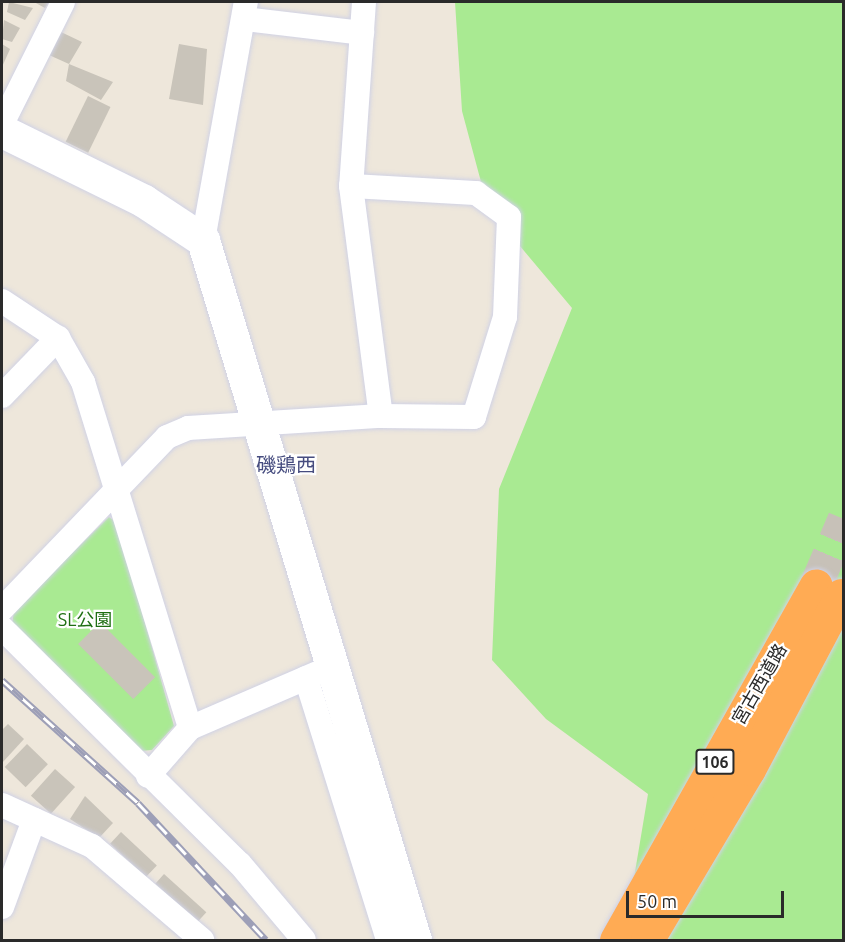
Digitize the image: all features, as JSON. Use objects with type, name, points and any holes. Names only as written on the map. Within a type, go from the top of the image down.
[{"type":"highway","name":"宮古西道路","points":[[616,940],[828,590],[749,769],[647,940]]},
{"type":"street","points":[[2,124],[63,2]]},
{"type":"street","points":[[364,2],[351,186],[381,416]]},
{"type":"street","points":[[362,33],[246,10],[203,240],[263,424],[320,672],[388,940]]},
{"type":"street","points":[[2,131],[144,201],[203,240]]},
{"type":"street","points":[[2,609],[166,437],[188,428],[381,416],[474,417],[505,317],[509,217],[476,193],[351,186]]},
{"type":"street","points":[[2,301],[58,338],[83,382],[114,490],[190,728]]},
{"type":"street","points":[[2,396],[58,338]]},
{"type":"street","points":[[2,628],[148,776],[240,864],[304,940]]},
{"type":"street","points":[[148,776],[190,728],[320,672]]},
{"type":"street","points":[[320,672],[416,940]]},
{"type":"street","points":[[2,805],[92,846],[202,940]]},
{"type":"street","points":[[2,907],[34,820]]},
{"type":"green space","points":[[455,2],[843,2],[843,940],[617,940],[625,932],[648,794],[546,719],[492,660],[499,489],[572,308],[488,208],[462,111]]},
{"type":"green space","name":"SL公園","points":[[109,517],[117,523],[174,726],[152,750],[140,751],[12,626],[14,610]]},
{"type":"building","points":[[9,2],[33,8],[25,20],[7,12]]},
{"type":"building","points":[[34,2],[49,2],[45,8]]},
{"type":"building","points":[[4,20],[20,28],[12,42],[2,39]]},
{"type":"building","points":[[61,32],[82,42],[69,64],[49,55]]},
{"type":"building","points":[[2,44],[10,49],[2,67]]},
{"type":"building","points":[[179,44],[207,49],[203,105],[169,99]]},
{"type":"building","points":[[69,64],[113,82],[101,100],[66,81]]},
{"type":"building","points":[[88,96],[110,107],[88,153],[66,142]]},
{"type":"building","points":[[100,622],[155,677],[133,699],[78,644]]},
{"type":"building","points":[[8,724],[24,739],[2,763],[2,730]]},
{"type":"building","points":[[27,744],[48,764],[26,787],[5,767]]},
{"type":"building","points":[[55,769],[75,787],[51,814],[31,796]]},
{"type":"building","points":[[85,796],[113,823],[99,838],[70,819]]},
{"type":"building","points":[[121,832],[157,865],[146,877],[110,844]]},
{"type":"building","points":[[164,874],[206,912],[198,922],[155,884]]},
{"type":"tunnel","points":[[816,585],[844,519]]},
{"type":"railway","points":[[2,680],[138,803],[266,940]]},
{"type":"district","name":"磯鶏西","points":[[286,464]]}]
